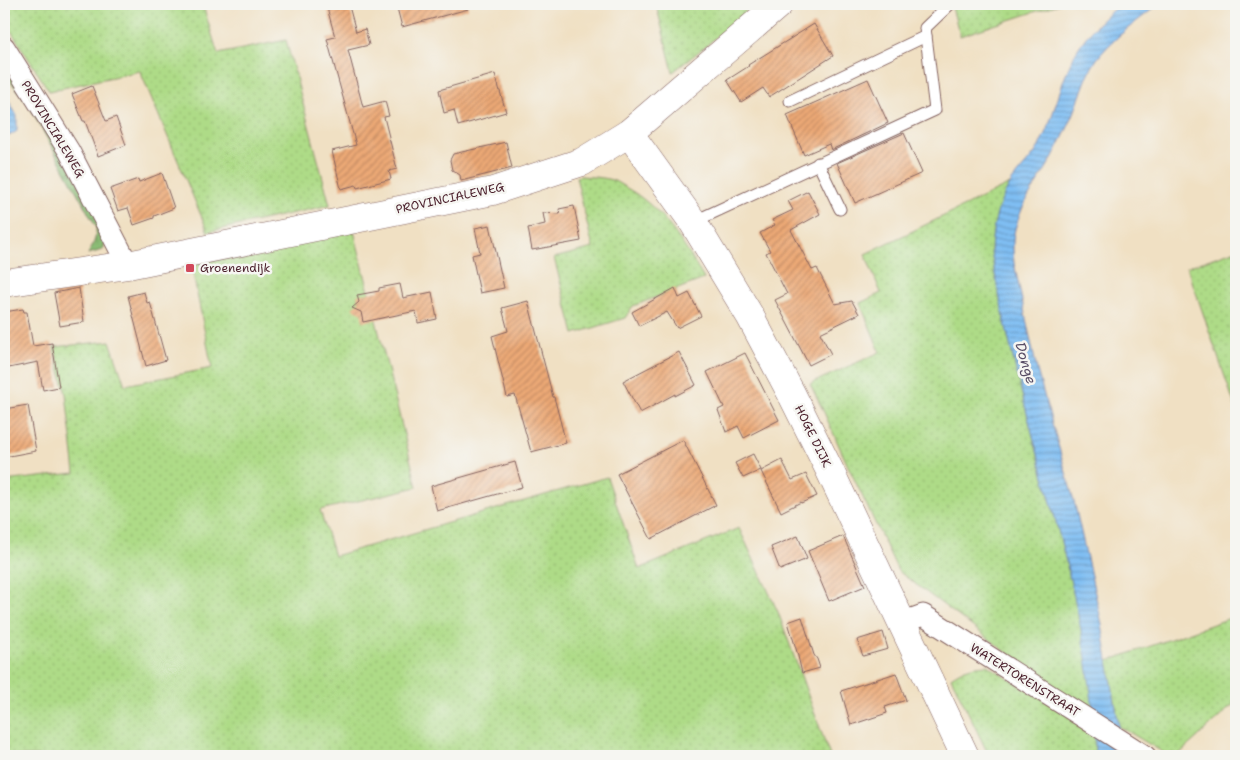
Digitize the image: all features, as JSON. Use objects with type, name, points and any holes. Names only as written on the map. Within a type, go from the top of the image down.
[{"type":"street","name":"PROVINCIALEWEG","points":[[4,283],[128,265],[493,190],[582,162],[629,133],[779,4]]},
{"type":"street","name":"PROVINCIALEWEG","points":[[4,47],[70,151],[128,265]]},
{"type":"street","name":"HOGE DIJK","points":[[629,133],[693,222],[750,316],[829,469],[965,756]]},
{"type":"street","name":"WATERTORENSTRAAT","points":[[901,623],[923,615],[1145,756]]},
{"type":"lane","points":[[693,222],[935,110],[925,28],[950,4]]},
{"type":"lane","points":[[790,101],[926,36]]},
{"type":"lane","points":[[818,163],[840,209]]},
{"type":"green space","points":[[4,4],[222,4],[204,9],[218,54],[286,40],[330,205],[208,232],[140,71],[49,91],[4,20]]},
{"type":"green space","points":[[656,4],[754,4],[673,72]]},
{"type":"green space","points":[[951,4],[1059,4],[960,36]]},
{"type":"green space","points":[[4,52],[108,234],[103,250],[88,254],[94,241],[96,227],[28,104],[4,73]]},
{"type":"green space","points":[[581,176],[614,181],[638,195],[650,205],[671,227],[704,279],[633,306],[625,318],[574,334],[554,258],[593,248],[576,177]]},
{"type":"green space","points":[[1010,184],[996,216],[991,252],[1014,363],[1059,532],[1080,622],[1094,713],[1057,690],[898,571],[810,384],[880,352],[860,303],[881,293],[865,254]]},
{"type":"green space","points":[[354,231],[417,487],[320,510],[334,556],[607,477],[639,569],[739,528],[778,612],[830,756],[4,756],[4,481],[75,473],[66,394],[54,347],[110,341],[125,385],[212,368],[191,264]]},
{"type":"green space","points":[[1236,250],[1236,409],[1187,267]]},
{"type":"green space","points":[[1236,616],[1236,702],[1177,756],[1169,756],[1119,726],[1108,661]]},
{"type":"green space","points":[[987,665],[1095,731],[1095,756],[989,756],[951,677],[968,668]]},
{"type":"water","name":"Donge","points":[[1120,4],[1159,4],[1121,34],[1096,60],[1088,74],[1063,137],[1018,218],[1013,241],[1014,263],[1037,370],[1074,501],[1102,624],[1119,726],[1116,744],[1120,756],[1095,756],[1091,695],[1078,617],[1010,344],[991,252],[994,226],[1001,201],[1013,180],[1039,146],[1047,130],[1064,78],[1077,50],[1094,28]]},
{"type":"water","points":[[4,93],[17,116],[17,131],[9,136],[4,136]]},
{"type":"building","points":[[326,4],[341,4],[342,8],[349,6],[356,32],[365,29],[369,45],[348,50],[363,107],[385,101],[389,116],[384,117],[397,169],[389,171],[391,179],[357,188],[356,185],[341,189],[332,151],[356,145],[327,39],[335,37]]},
{"type":"building","points":[[396,4],[468,4],[468,9],[402,27]]},
{"type":"building","points":[[814,24],[833,56],[769,97],[763,88],[741,102],[727,80]]},
{"type":"building","points":[[495,74],[506,112],[458,126],[454,110],[444,113],[439,90]]},
{"type":"building","points":[[868,79],[888,123],[831,150],[829,144],[804,155],[787,115]]},
{"type":"building","points":[[92,86],[106,121],[116,117],[126,145],[98,156],[85,121],[83,121],[72,94]]},
{"type":"building","points":[[904,133],[922,173],[855,203],[837,163]]},
{"type":"building","points":[[506,142],[512,168],[461,181],[460,175],[452,170],[450,160],[453,154]]},
{"type":"building","points":[[162,173],[174,208],[134,225],[128,208],[118,211],[110,189],[138,179],[139,182]]},
{"type":"building","points":[[808,191],[820,214],[791,230],[812,270],[817,268],[835,304],[852,301],[859,314],[820,333],[831,354],[809,365],[775,300],[787,294],[766,253],[770,251],[760,233],[775,225],[772,220],[793,210],[788,201]]},
{"type":"building","points":[[574,206],[581,241],[532,250],[528,228],[545,224],[543,213],[560,214],[559,209]]},
{"type":"building","points":[[490,225],[504,288],[480,293],[472,255],[480,253],[475,228]]},
{"type":"building","points":[[400,284],[403,298],[432,292],[437,319],[418,323],[416,311],[363,322],[361,312],[352,308],[359,302],[357,295],[379,291],[379,288]]},
{"type":"building","points":[[79,288],[84,322],[60,326],[54,293]]},
{"type":"building","points":[[675,288],[679,298],[689,293],[701,316],[677,328],[667,312],[639,326],[632,312]]},
{"type":"building","points":[[144,292],[147,303],[150,302],[166,360],[146,366],[128,296]]},
{"type":"building","points":[[528,301],[566,443],[531,452],[515,395],[507,397],[492,336],[508,331],[502,308]]},
{"type":"building","points":[[23,309],[24,312],[27,312],[33,346],[52,343],[59,387],[43,390],[38,362],[4,369],[4,312]]},
{"type":"building","points":[[679,352],[696,385],[640,413],[623,381]]},
{"type":"building","points":[[745,353],[779,420],[744,438],[738,426],[726,432],[718,410],[724,407],[707,372]]},
{"type":"building","points":[[28,405],[36,451],[4,457],[4,409]]},
{"type":"building","points":[[683,440],[716,505],[651,539],[617,474]]},
{"type":"building","points":[[753,454],[761,470],[743,478],[735,463]]},
{"type":"building","points":[[782,460],[792,480],[806,474],[817,496],[781,512],[761,471]]},
{"type":"building","points":[[515,462],[522,487],[437,511],[431,486]]},
{"type":"building","points":[[798,536],[807,559],[780,570],[771,547]]},
{"type":"building","points":[[843,536],[865,586],[829,601],[808,551]]},
{"type":"building","points":[[802,617],[820,668],[802,673],[788,622]]},
{"type":"building","points":[[883,632],[888,649],[863,656],[857,640]]},
{"type":"building","points":[[896,673],[906,700],[885,707],[887,713],[851,725],[841,691]]},
{"type":"place","name":"Groenendijk","points":[[190,268]]}]
